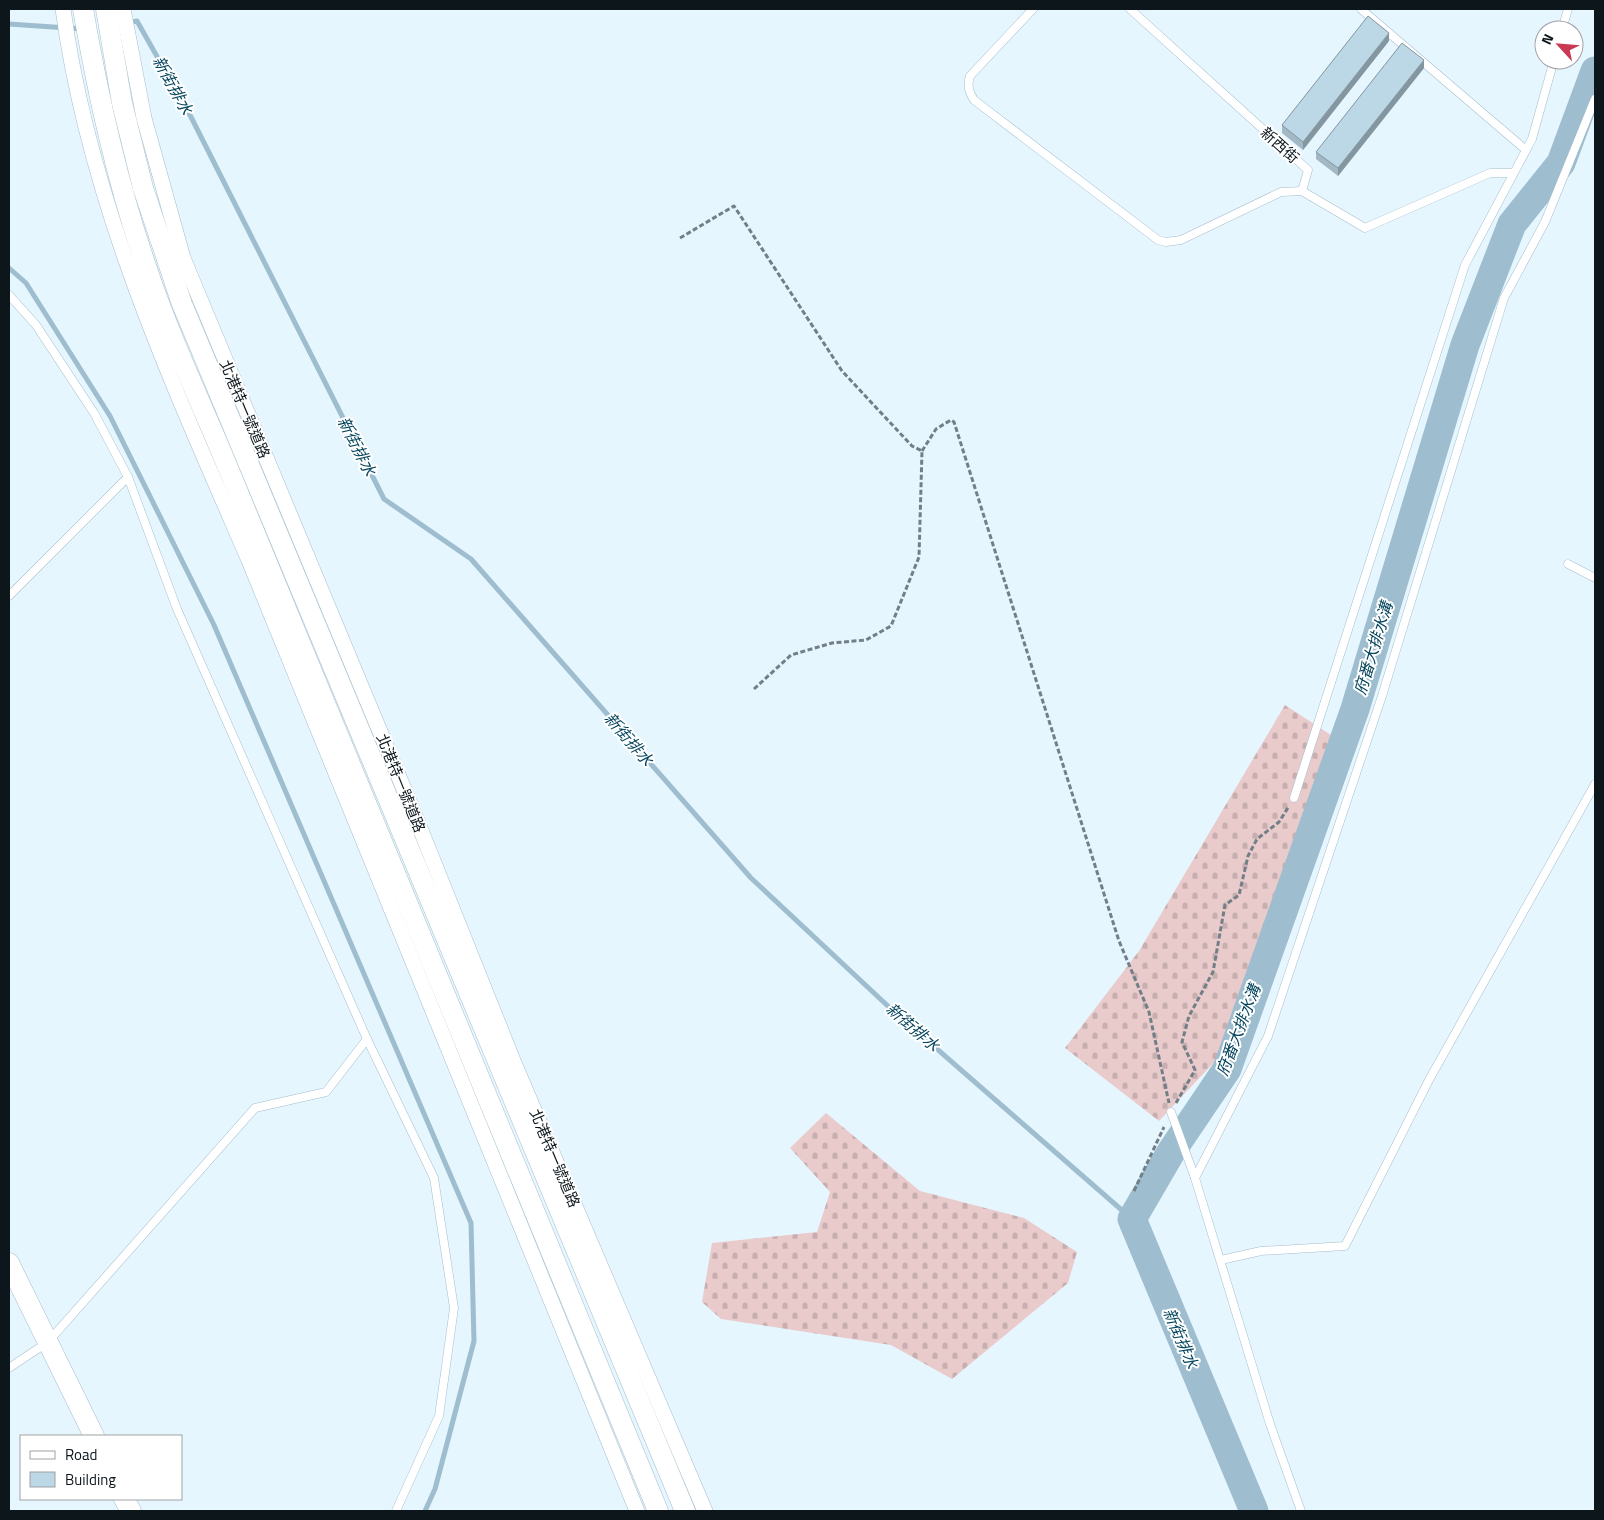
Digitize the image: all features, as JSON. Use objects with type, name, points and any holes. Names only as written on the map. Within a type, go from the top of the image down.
[{"type":"street","points":[[106,9],[120,46]]},
{"type":"street","points":[[120,46],[123,9]]},
{"type":"street","points":[[83,10],[81,51],[82,107],[100,181],[129,271],[186,416],[248,558],[637,1511]]},
{"type":"street","points":[[63,12],[81,51],[101,107],[124,197],[165,318],[658,1511]]},
{"type":"street","name":"北港特一號道路","points":[[120,46],[143,188],[182,304],[685,1511]]},
{"type":"street","name":"北港特一號道路","points":[[120,46],[144,118],[183,258],[408,799],[514,1063],[705,1511]]},
{"type":"street","points":[[9,1262],[94,1435]]},
{"type":"lane","points":[[1033,9],[970,76],[968,84],[970,94],[974,100],[1158,240],[1166,242],[1181,240],[1281,192],[1302,191],[1365,228],[1490,173],[1513,173]]},
{"type":"lane","name":"新西街","points":[[1130,9],[1308,170],[1302,191]]},
{"type":"lane","points":[[1361,9],[1526,150]]},
{"type":"lane","points":[[1294,798],[1465,265],[1532,139],[1551,70]]},
{"type":"lane","points":[[1195,1178],[1268,1036],[1382,696],[1504,298],[1545,222],[1595,99]]},
{"type":"lane","points":[[9,294],[36,325],[94,412],[128,476],[177,609],[367,1039],[434,1178],[454,1308],[439,1416],[396,1511]]},
{"type":"lane","points":[[9,596],[128,476]]},
{"type":"lane","points":[[1568,564],[1595,578]]},
{"type":"lane","points":[[1221,1260],[1261,1251],[1345,1246],[1429,1080],[1595,784]]},
{"type":"lane","points":[[9,1369],[48,1342],[255,1108],[326,1092],[367,1039]]},
{"type":"lane","points":[[1171,1112],[1195,1178],[1270,1424],[1301,1511]]},
{"type":"path","points":[[680,238],[734,206],[842,371],[912,446],[922,451]]},
{"type":"path","points":[[754,689],[791,655],[832,643],[866,640],[891,626],[919,557],[922,451],[936,429],[951,420],[954,422],[1119,941],[1149,1012],[1171,1112]]},
{"type":"path","points":[[1134,1191],[1171,1112],[1195,1070],[1182,1042],[1189,1016],[1213,972],[1225,905],[1239,895],[1248,856],[1257,839],[1278,822],[1294,798]]},
{"type":"green space","points":[[1285,705],[1331,735],[1305,828],[1220,1056],[1159,1121],[1065,1048],[1139,951]]},
{"type":"green space","points":[[826,1113],[920,1191],[1024,1218],[1077,1252],[1068,1283],[952,1379],[891,1345],[721,1319],[702,1302],[712,1243],[817,1232],[830,1192],[790,1148]]},
{"type":"building","points":[[1368,16],[1389,33],[1303,142],[1282,125]]},
{"type":"building","points":[[1402,43],[1424,60],[1338,168],[1316,152]]},
{"type":"waterway","name":"新街排水","points":[[127,23],[137,21],[190,115],[384,499],[471,559],[751,878],[890,1008],[1132,1219]]},
{"type":"waterway","name":"新街排水","points":[[9,24],[82,29]]},
{"type":"waterway","name":"府番大排水溝","points":[[1254,1511],[1132,1219],[1171,1152],[1227,1069],[1355,709],[1465,345],[1512,224],[1561,163],[1595,71]]},
{"type":"waterway","points":[[9,268],[26,283],[110,416],[214,625],[471,1223],[474,1341],[435,1489],[425,1511]]}]
